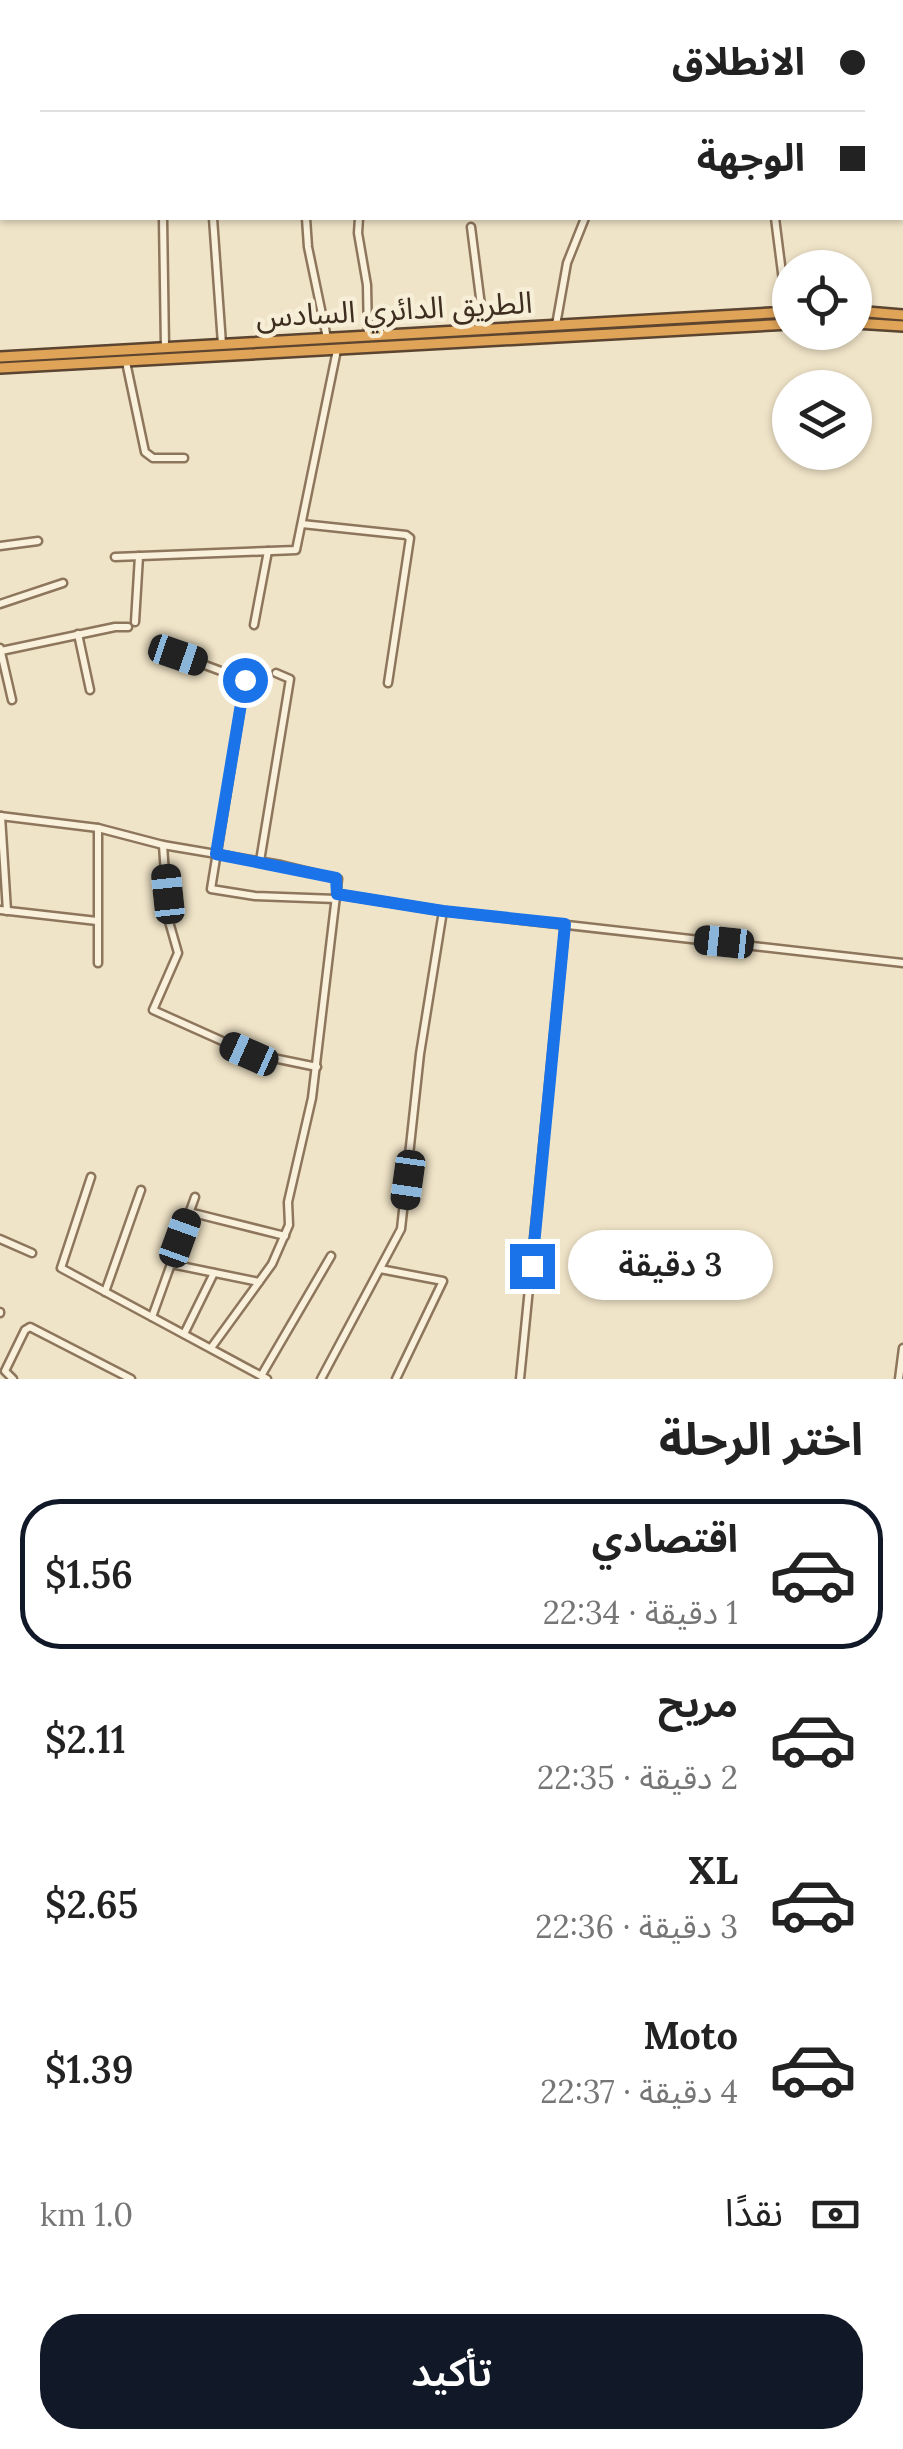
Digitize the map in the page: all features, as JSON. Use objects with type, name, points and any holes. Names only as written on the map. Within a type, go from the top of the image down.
[{"type":"highway","name":"الطريق الدائري السادس","points":[[0,357],[772,313]]},
{"type":"highway","points":[[872,313],[903,315]]},
{"type":"highway","points":[[872,324],[903,326]]},
{"type":"highway","name":"الطريق الدائري السادس","points":[[0,368],[772,325]]},
{"type":"highway","points":[[314,339],[315,351]]},
{"type":"street","points":[[163,220],[164,347]]},
{"type":"street","points":[[213,220],[222,344]]},
{"type":"street","points":[[306,220],[308,248],[327,338]]},
{"type":"street","points":[[359,220],[368,285],[368,336]]},
{"type":"street","points":[[556,325],[567,263],[584,220]]},
{"type":"street","points":[[776,220],[780,250]]},
{"type":"street","points":[[471,227],[484,329]]},
{"type":"street","points":[[115,557],[296,550],[337,350]]},
{"type":"street","points":[[126,362],[145,452],[153,458],[184,458]]},
{"type":"street","points":[[302,524],[406,534],[410,538],[388,683]]},
{"type":"street","points":[[0,546],[38,542]]},
{"type":"street","points":[[254,625],[268,551]]},
{"type":"street","points":[[12,700],[0,649],[132,624],[139,556]]},
{"type":"street","points":[[0,604],[63,584]]},
{"type":"street","points":[[78,634],[90,690]]},
{"type":"street","points":[[178,655],[245,680],[209,886],[214,892],[337,896],[903,963]]},
{"type":"street","points":[[260,861],[290,680],[276,673]]},
{"type":"street","points":[[97,921],[4,910],[0,816],[98,828],[163,845],[336,878],[317,1067],[288,1202],[289,1225],[260,1282],[211,1348]]},
{"type":"street","points":[[98,828],[98,964]]},
{"type":"street","points":[[163,845],[168,918],[178,953],[153,1010],[249,1054],[317,1067]]},
{"type":"street","points":[[321,1379],[401,1230],[420,1054],[443,911]]},
{"type":"street","points":[[520,1379],[565,924]]},
{"type":"street","points":[[91,1177],[61,1268],[264,1378],[331,1256]]},
{"type":"street","points":[[106,1292],[141,1190]]},
{"type":"street","points":[[152,1317],[195,1197]]},
{"type":"street","points":[[189,1212],[286,1236]]},
{"type":"street","points":[[0,1239],[32,1254]]},
{"type":"street","points":[[171,1264],[260,1282]]},
{"type":"street","points":[[380,1269],[443,1282],[396,1379]]},
{"type":"street","points":[[184,1334],[214,1273]]},
{"type":"street","points":[[12,1379],[5,1371],[25,1330],[30,1328],[116,1376],[131,1379]]},
{"type":"street","points":[[899,1379],[903,1352]]},
{"type":"route","points":[[245,680],[216,854],[336,878],[337,894],[443,911],[565,924],[532,1266]]}]
